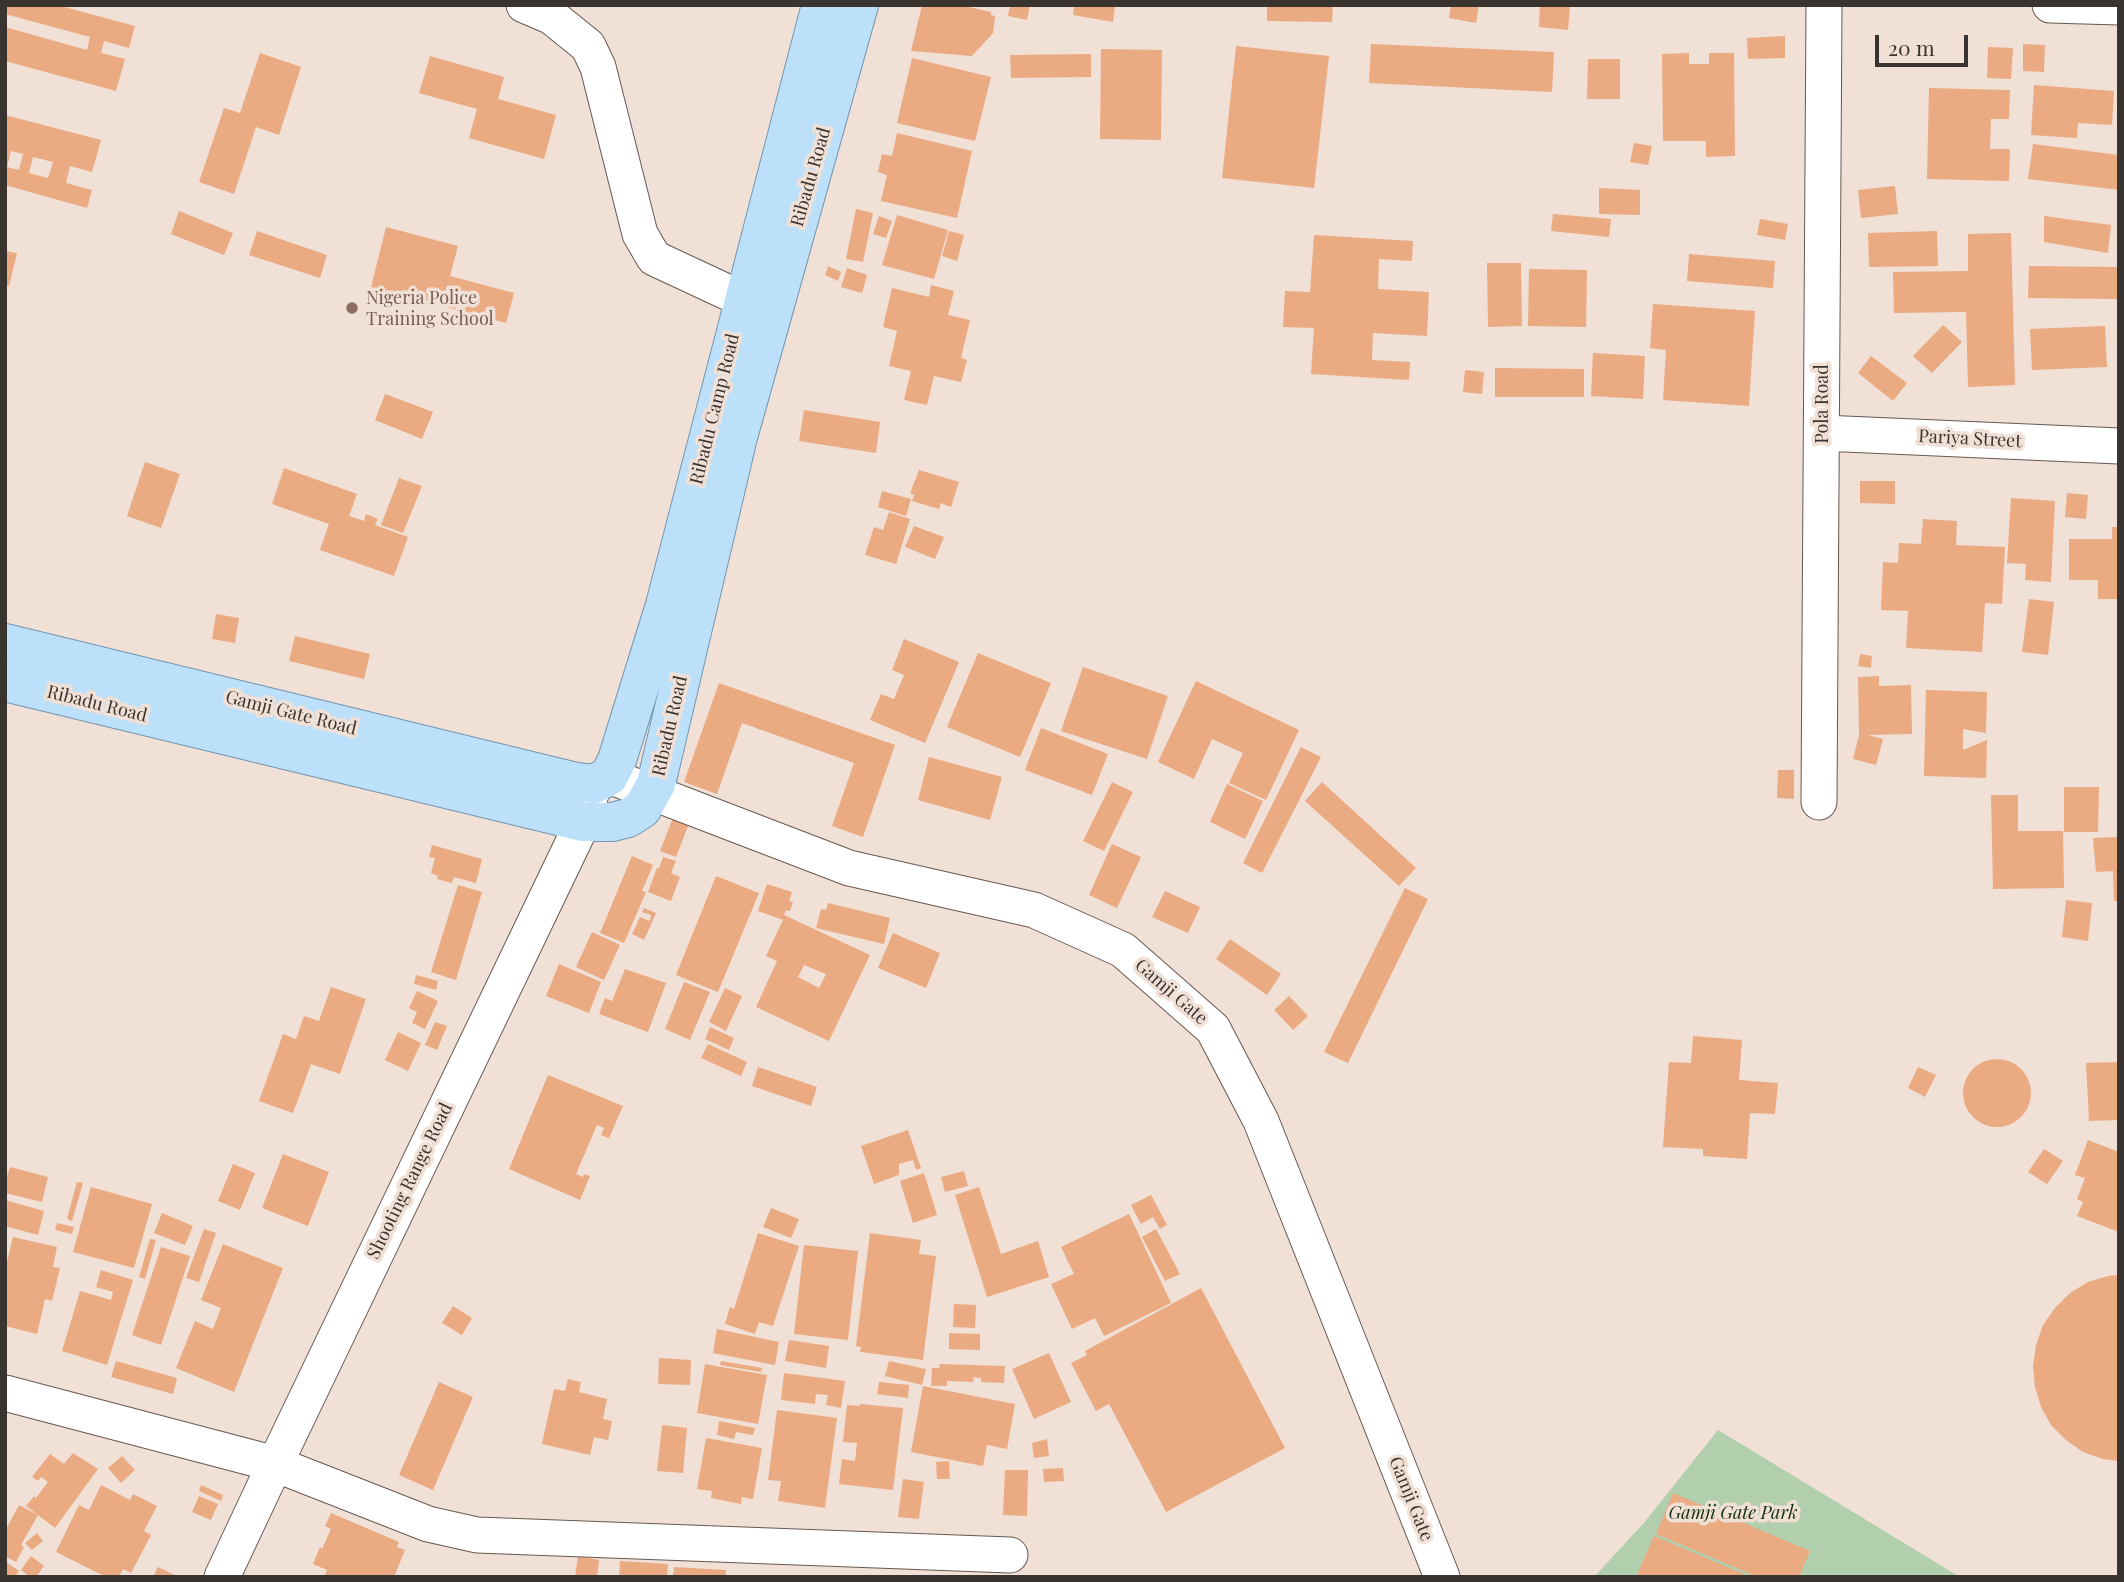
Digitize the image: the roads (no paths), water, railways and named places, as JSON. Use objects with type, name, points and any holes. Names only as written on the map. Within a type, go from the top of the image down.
[{"type":"main road","name":"Ribadu Camp Road","points":[[593,780],[617,760],[665,605],[821,5]]},
{"type":"main road","name":"Ribadu Road","points":[[5,682],[583,822],[612,822],[628,818],[642,809],[653,792],[738,437],[859,5]]},
{"type":"main road","name":"Gamji Gate Road","points":[[5,643],[593,780]]},
{"type":"street","points":[[524,5],[552,17],[588,46],[598,67],[640,234],[654,258],[744,300]]},
{"type":"street","name":"Pola Road","points":[[1819,802],[1825,5]]},
{"type":"street","points":[[2050,5],[2119,7]]},
{"type":"street","name":"Pariya Street","points":[[1822,433],[2119,446]]},
{"type":"street","name":"Gamji Gate","points":[[593,780],[653,792],[849,868],[1034,910],[1123,950],[1213,1029],[1261,1121],[1442,1577]]},
{"type":"street","name":"Shooting Range Road","points":[[222,1577],[583,822],[593,780]]},
{"type":"street","points":[[5,1393],[275,1464],[428,1524],[477,1535],[1010,1555]]},
{"type":"place","name":"Nigeria Police Training School","points":[[352,308]]},
{"type":"park label","name":"Gamji Gate Park","points":[[1733,1513]]}]
